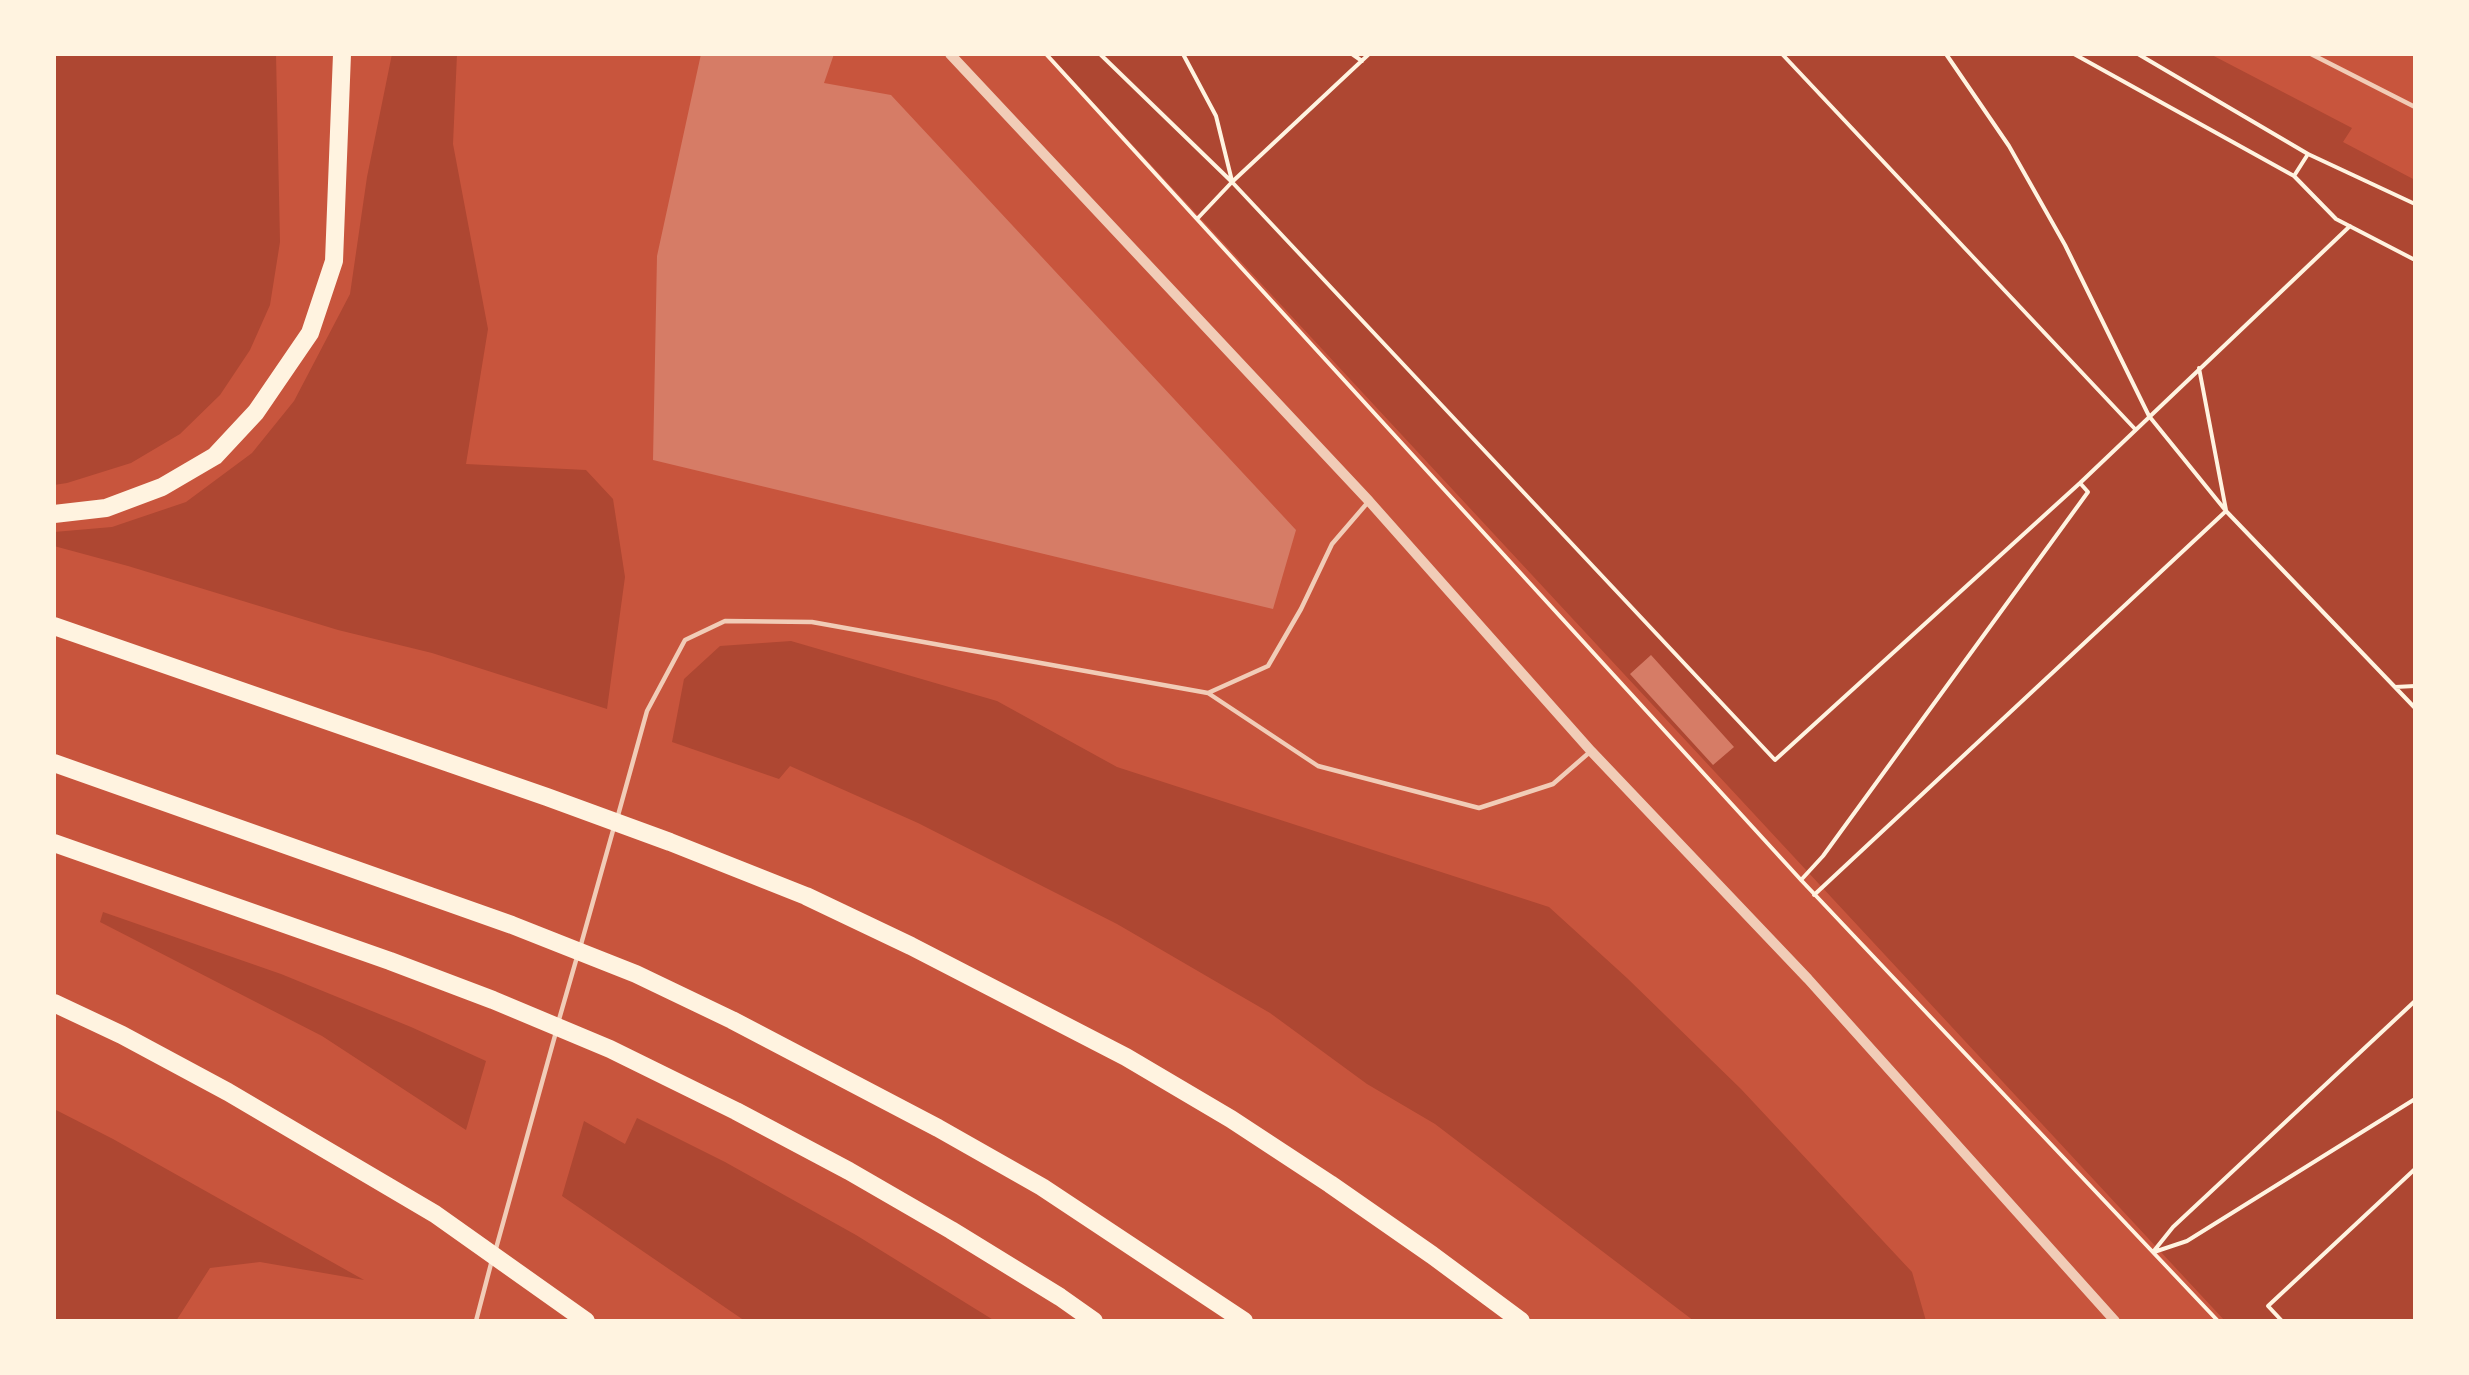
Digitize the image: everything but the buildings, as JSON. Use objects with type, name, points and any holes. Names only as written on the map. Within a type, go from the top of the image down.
[{"type":"highway","points":[[54,514],[106,508],[162,487],[215,456],[256,412],[310,333],[334,261],[338,198],[341,56]]},
{"type":"highway","points":[[54,626],[547,797],[670,842],[827,906],[921,951],[1126,1057],[1231,1119],[1330,1184],[1521,1321]]},
{"type":"highway","points":[[54,763],[512,925],[636,974],[828,1069],[1042,1187],[1244,1321]]},
{"type":"highway","points":[[54,843],[275,920],[493,1000],[610,1049],[736,1111],[849,1171],[951,1230],[1060,1297],[1094,1321]]},
{"type":"highway","points":[[54,1003],[122,1035],[228,1092],[435,1214],[586,1321]]},
{"type":"street","points":[[950,54],[1369,501],[1591,751],[1808,979],[2115,1321]]},
{"type":"lane","points":[[2311,54],[2415,107]]},
{"type":"lane","points":[[1208,693],[1268,666],[1301,609],[1332,544],[1369,501]]},
{"type":"lane","points":[[476,1321],[647,711],[685,640],[725,621],[812,622],[1208,693],[1318,766],[1479,808],[1553,784],[1591,751]]},
{"type":"path","points":[[1046,54],[1801,880],[2218,1321]]},
{"type":"path","points":[[1100,54],[1232,182],[1775,760],[2080,483],[2350,226]]},
{"type":"path","points":[[1183,54],[1216,116],[1232,182]]},
{"type":"path","points":[[1352,54],[1362,61]]},
{"type":"path","points":[[1197,219],[1232,182],[1369,54]]},
{"type":"path","points":[[1782,54],[1865,145],[2135,429]]},
{"type":"path","points":[[1946,54],[2009,147],[2065,245],[2149,416],[2226,511],[2415,708]]},
{"type":"path","points":[[2074,54],[2294,176],[2336,219],[2415,260]]},
{"type":"path","points":[[2138,54],[2308,154],[2415,204]]},
{"type":"path","points":[[2294,176],[2308,154]]},
{"type":"path","points":[[2199,368],[2226,511]]},
{"type":"path","points":[[1801,880],[1823,856],[2088,492],[2080,483]]},
{"type":"path","points":[[1815,895],[2226,511]]},
{"type":"path","points":[[2395,687],[2414,686]]},
{"type":"path","points":[[2153,1252],[2173,1227],[2415,1001]]},
{"type":"path","points":[[2153,1252],[2187,1241],[2415,1099]]},
{"type":"path","points":[[2282,1321],[2268,1306],[2415,1169]]},
{"type":"shaded area","points":[[54,54],[276,54],[280,242],[270,305],[250,350],[220,395],[180,434],[131,463],[54,485]]},
{"type":"shaded area","points":[[392,54],[457,54],[453,144],[488,329],[466,464],[586,470],[613,499],[625,577],[607,709],[432,653],[338,630],[128,566],[54,546],[54,532],[112,527],[186,502],[252,453],[294,401],[350,294],[367,177]]},
{"type":"shaded area","points":[[1048,54],[2210,54],[2352,128],[2343,142],[2415,180],[2415,1321],[2225,1321]]},
{"type":"shaded area","points":[[791,641],[997,701],[1117,767],[1549,907],[1627,978],[1741,1089],[1912,1272],[1926,1321],[1694,1321],[1435,1124],[1367,1084],[1270,1013],[1117,924],[918,823],[790,766],[779,779],[672,742],[684,679],[720,646]]},
{"type":"shaded area","points":[[103,912],[281,974],[411,1027],[486,1061],[466,1130],[322,1036],[100,922]]},
{"type":"shaded area","points":[[54,1109],[113,1139],[364,1280],[260,1262],[210,1268],[176,1321],[54,1321]]},
{"type":"shaded area","points":[[637,1118],[725,1162],[856,1235],[995,1321],[745,1321],[562,1196],[584,1121],[625,1144]]}]
